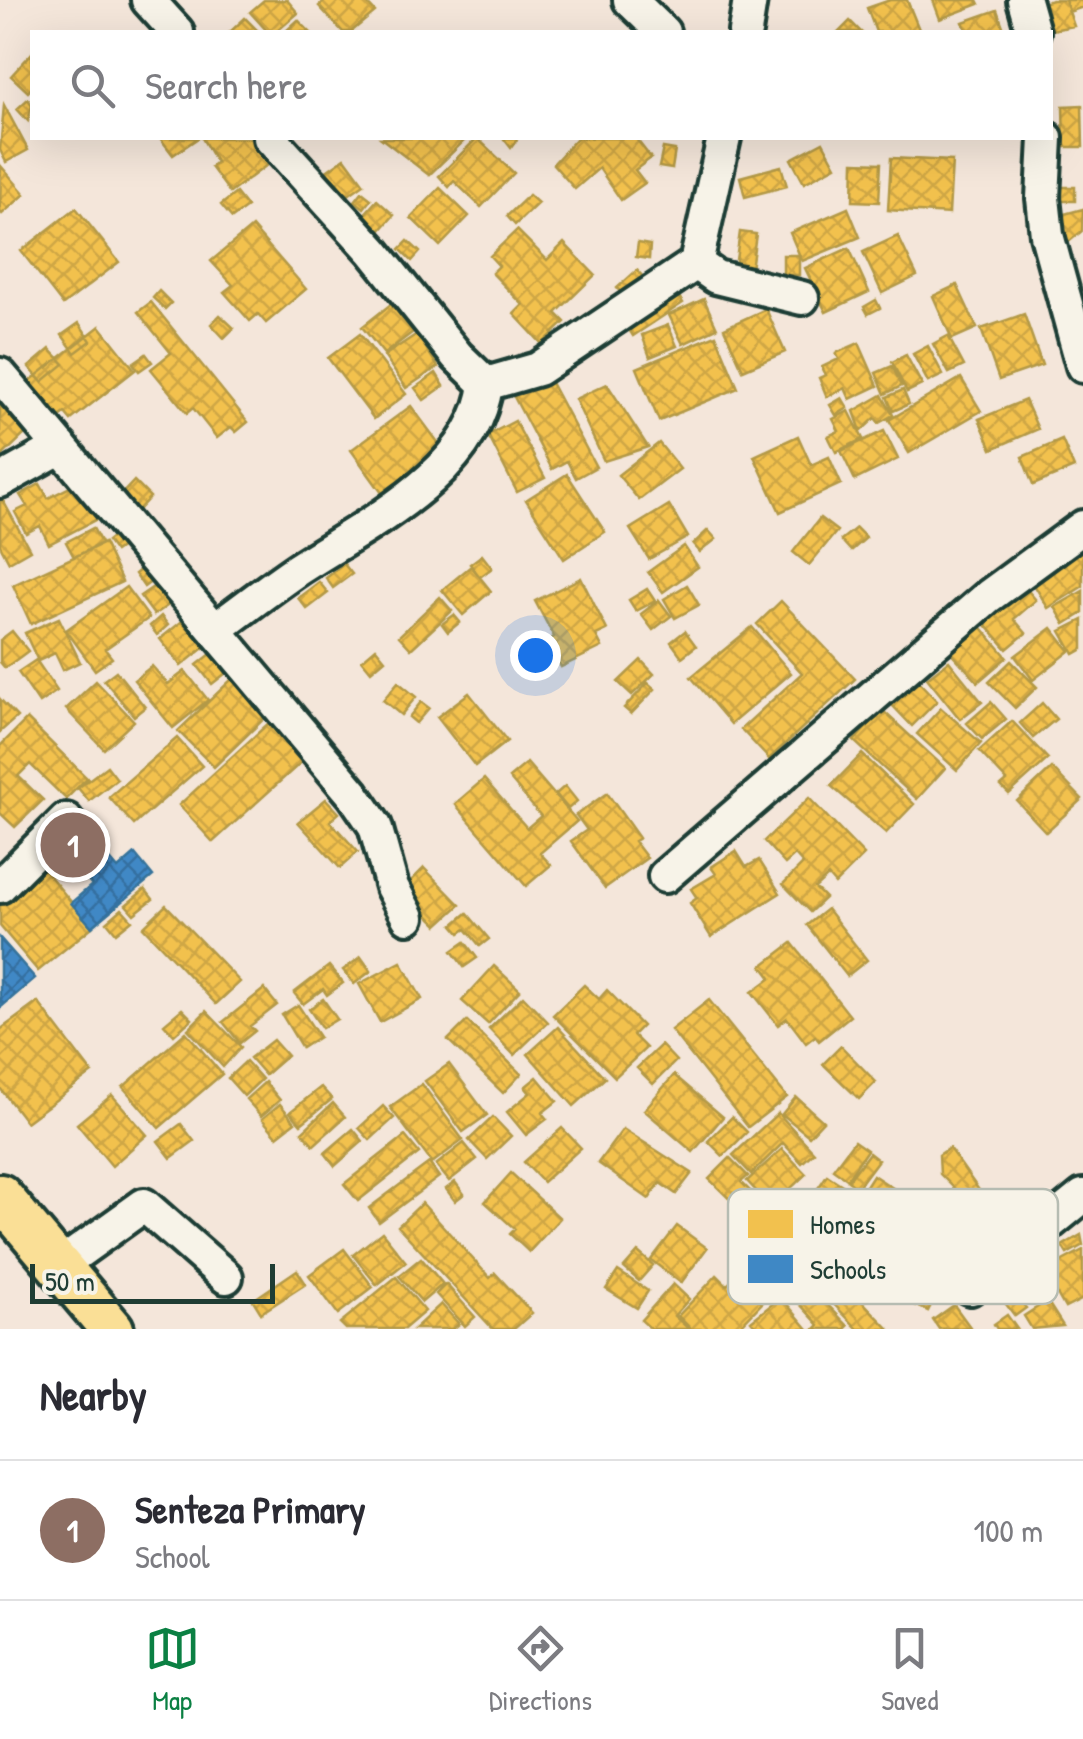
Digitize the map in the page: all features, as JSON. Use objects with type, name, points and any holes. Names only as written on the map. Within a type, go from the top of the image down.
[{"type":"main road","points":[[0,1196],[112,1329]]},
{"type":"street","points":[[148,0],[174,30]]},
{"type":"street","points":[[630,0],[662,30]]},
{"type":"street","points":[[745,30],[750,0]]},
{"type":"street","points":[[1024,0],[1032,30]]},
{"type":"street","points":[[272,140],[373,251],[457,356],[486,384]]},
{"type":"street","points":[[486,384],[538,370],[696,263],[724,140]]},
{"type":"street","points":[[1046,140],[1043,198],[1047,235],[1083,366]]},
{"type":"street","points":[[696,263],[716,278],[802,298]]},
{"type":"street","points":[[0,375],[216,629],[375,826],[392,888],[408,917]]},
{"type":"street","points":[[216,629],[380,517],[432,474],[464,442],[484,404],[486,384]]},
{"type":"street","points":[[0,480],[62,447]]},
{"type":"street","points":[[665,876],[989,596],[1083,527]]},
{"type":"street","points":[[0,886],[66,820]]},
{"type":"street","points":[[1058,1216],[1083,1196]]},
{"type":"street","points":[[59,1266],[144,1205],[226,1276]]},
{"type":"building: Homes","points":[[264,0],[287,0],[298,13],[278,30],[266,30],[250,12]]},
{"type":"building: Homes","points":[[326,0],[364,0],[375,12],[353,30],[341,30],[319,6]]},
{"type":"building: Homes","points":[[890,0],[907,0],[919,30],[875,30],[867,8]]},
{"type":"building: Homes","points":[[933,0],[977,0],[979,4],[940,19]]},
{"type":"building: Homes","points":[[1065,0],[1074,26],[1039,30],[1032,6]]},
{"type":"building: Homes","points":[[1065,0],[1083,0],[1083,7],[1069,12]]},
{"type":"building: Homes","points":[[997,10],[1004,30],[966,30],[963,22]]},
{"type":"building: Homes","points":[[245,18],[257,30],[232,30]]},
{"type":"building: Homes","points":[[298,20],[308,30],[287,30]]},
{"type":"building: Homes","points":[[850,21],[859,30],[841,30]]},
{"type":"building: Homes","points":[[30,55],[30,90],[11,76]]},
{"type":"building: Homes","points":[[28,99],[28,121],[17,109]]},
{"type":"building: Homes","points":[[4,105],[28,150],[6,162],[0,150]]},
{"type":"building: Homes","points":[[1082,105],[1083,147],[1064,147],[1063,106]]},
{"type":"building: Homes","points":[[162,140],[195,140],[173,155]]},
{"type":"building: Homes","points":[[203,140],[254,140],[271,162],[230,193],[211,167],[216,162]]},
{"type":"building: Homes","points":[[384,140],[465,140],[429,175]]},
{"type":"building: Homes","points":[[475,140],[514,173],[481,207],[454,181],[449,187],[439,176]]},
{"type":"building: Homes","points":[[575,140],[637,140],[651,158],[635,170],[645,183],[621,200],[599,168],[575,189],[553,164]]},
{"type":"building: Homes","points":[[823,142],[836,166],[804,183],[791,159]]},
{"type":"building: Homes","points":[[663,148],[675,150],[672,169],[659,167]]},
{"type":"building: Homes","points":[[345,158],[364,184],[344,198],[325,172]]},
{"type":"building: Homes","points":[[891,158],[952,161],[949,214],[888,210]]},
{"type":"building: Homes","points":[[854,162],[881,163],[879,202],[853,201]]},
{"type":"building: Homes","points":[[1,166],[25,194],[2,214],[0,212]]},
{"type":"building: Homes","points":[[781,166],[787,186],[745,197],[740,177]]},
{"type":"building: Homes","points":[[1058,187],[1075,187],[1075,201],[1059,201]]},
{"type":"building: Homes","points":[[440,188],[469,216],[440,246],[411,218]]},
{"type":"building: Homes","points":[[362,192],[371,199],[364,208],[355,201]]},
{"type":"building: Homes","points":[[236,193],[247,207],[232,218],[221,205]]},
{"type":"building: Homes","points":[[529,195],[538,203],[515,225],[507,216]]},
{"type":"building: Homes","points":[[377,200],[394,215],[379,232],[362,217]]},
{"type":"building: Homes","points":[[76,208],[119,262],[63,305],[21,251]]},
{"type":"building: Homes","points":[[848,208],[860,237],[802,261],[790,233]]},
{"type":"building: Homes","points":[[1083,209],[1082,231],[1059,250],[1057,216]]},
{"type":"building: Homes","points":[[252,227],[306,289],[266,323],[258,314],[250,321],[224,292],[233,285],[211,261]]},
{"type":"building: Homes","points":[[517,230],[547,260],[564,243],[595,275],[556,313],[565,322],[542,344],[514,314],[523,305],[492,273],[499,266],[490,256]]},
{"type":"building: Homes","points":[[740,232],[756,234],[751,269],[735,267]]},
{"type":"building: Homes","points":[[898,236],[917,276],[882,293],[863,252]]},
{"type":"building: Homes","points":[[408,241],[420,252],[412,261],[400,249]]},
{"type":"building: Homes","points":[[638,243],[650,245],[649,259],[636,257]]},
{"type":"building: Homes","points":[[849,248],[869,292],[826,312],[805,268]]},
{"type":"building: Homes","points":[[783,255],[799,255],[799,275],[783,275]]},
{"type":"building: Homes","points":[[637,270],[643,277],[623,295],[617,288]]},
{"type":"building: Homes","points":[[957,285],[977,328],[952,339],[933,296]]},
{"type":"building: Homes","points":[[673,288],[683,303],[633,336],[623,320]]},
{"type":"building: Homes","points":[[159,291],[171,303],[165,309],[153,298]]},
{"type":"building: Homes","points":[[704,299],[717,328],[683,344],[669,315]]},
{"type":"building: Homes","points":[[876,300],[880,308],[868,314],[864,307]]},
{"type":"building: Homes","points":[[151,302],[248,422],[236,432],[231,427],[217,438],[193,408],[187,413],[151,369],[171,353],[138,312]]},
{"type":"building: Homes","points":[[391,304],[413,332],[384,354],[362,327]]},
{"type":"building: Homes","points":[[766,309],[785,352],[743,370],[724,328]]},
{"type":"building: Homes","points":[[1024,314],[1042,365],[999,380],[981,329]]},
{"type":"building: Homes","points":[[220,315],[234,328],[224,338],[211,324]]},
{"type":"building: Homes","points":[[79,323],[91,341],[75,353],[62,335]]},
{"type":"building: Homes","points":[[668,325],[677,346],[650,357],[642,335]]},
{"type":"building: Homes","points":[[100,326],[135,370],[71,420],[65,413],[47,427],[17,391]]},
{"type":"building: Homes","points":[[360,334],[406,394],[374,419],[328,358]]},
{"type":"building: Homes","points":[[417,334],[438,367],[406,388],[384,356]]},
{"type":"building: Homes","points":[[716,335],[738,388],[659,421],[637,368]]},
{"type":"building: Homes","points":[[948,336],[964,366],[949,373],[933,344]]},
{"type":"building: Homes","points":[[859,343],[878,386],[850,399],[845,388],[827,397],[819,378],[826,375],[822,367],[839,359],[836,353]]},
{"type":"building: Homes","points":[[928,346],[943,375],[928,382],[913,354]]},
{"type":"building: Homes","points":[[50,349],[64,364],[42,382],[29,367]]},
{"type":"building: Homes","points":[[146,354],[152,362],[139,371],[133,363]]},
{"type":"building: Homes","points":[[906,355],[922,385],[907,392],[892,362]]},
{"type":"building: Homes","points":[[892,366],[902,386],[885,394],[876,373]]},
{"type":"building: Homes","points":[[436,373],[444,386],[424,400],[415,388]]},
{"type":"building: Homes","points":[[547,375],[596,467],[576,478],[567,461],[552,469],[512,393]]},
{"type":"building: Homes","points":[[961,378],[981,411],[909,453],[889,420]]},
{"type":"building: Homes","points":[[607,384],[648,447],[604,461],[575,399]]},
{"type":"building: Homes","points":[[903,390],[909,404],[893,411],[887,397]]},
{"type":"building: Homes","points":[[882,395],[893,415],[879,423],[875,418],[861,431],[854,411]]},
{"type":"building: Homes","points":[[842,398],[848,408],[836,415],[830,405]]},
{"type":"building: Homes","points":[[1025,400],[1038,429],[992,449],[979,419]]},
{"type":"building: Homes","points":[[0,405],[27,432],[1,457],[0,456]]},
{"type":"building: Homes","points":[[411,406],[443,449],[382,493],[351,450]]},
{"type":"building: Homes","points":[[849,411],[863,439],[836,452],[828,436],[839,431],[833,419]]},
{"type":"building: Homes","points":[[515,421],[545,478],[517,492],[488,435]]},
{"type":"building: Homes","points":[[884,431],[898,459],[855,480],[841,451]]},
{"type":"building: Homes","points":[[798,436],[811,465],[829,457],[841,484],[780,512],[754,456]]},
{"type":"building: Homes","points":[[1062,440],[1074,468],[1033,485],[1022,457]]},
{"type":"building: Homes","points":[[659,443],[680,469],[639,500],[618,475]]},
{"type":"building: Homes","points":[[567,474],[605,532],[564,559],[526,500]]},
{"type":"building: Homes","points":[[134,481],[150,497],[137,511],[120,496]]},
{"type":"building: Homes","points":[[78,483],[97,519],[49,544],[40,526],[26,533],[15,512],[27,506],[20,495],[40,484],[48,498]]},
{"type":"building: Homes","points":[[0,495],[30,550],[9,562],[0,545]]},
{"type":"building: Homes","points":[[669,505],[688,537],[649,559],[630,529]]},
{"type":"building: Homes","points":[[820,518],[837,531],[809,565],[793,552]]},
{"type":"building: Homes","points":[[93,528],[101,543],[74,557],[66,542]]},
{"type":"building: Homes","points":[[856,528],[866,538],[851,551],[841,540]]},
{"type":"building: Homes","points":[[708,530],[716,539],[700,552],[693,544]]},
{"type":"building: Homes","points":[[117,533],[126,544],[115,552],[107,541]]},
{"type":"building: Homes","points":[[104,543],[122,582],[31,624],[13,585]]},
{"type":"building: Homes","points":[[1083,544],[1083,586],[1048,608],[1030,578]]},
{"type":"building: Homes","points":[[684,546],[698,567],[663,592],[648,572]]},
{"type":"building: Homes","points":[[482,555],[492,568],[480,577],[470,564]]},
{"type":"building: Homes","points":[[344,564],[352,574],[333,588],[326,578]]},
{"type":"building: Homes","points":[[146,565],[156,578],[144,587],[135,574]]},
{"type":"building: Homes","points":[[471,566],[491,591],[463,615],[442,590]]},
{"type":"building: Homes","points":[[581,578],[607,630],[596,635],[602,647],[561,667],[547,641],[554,637],[535,601]]},
{"type":"building: Homes","points":[[319,582],[328,593],[307,609],[298,598]]},
{"type":"building: Homes","points":[[156,585],[170,604],[154,615],[140,596]]},
{"type":"building: Homes","points":[[687,585],[699,605],[675,618],[664,599]]},
{"type":"building: Homes","points":[[1024,586],[1036,600],[1014,619],[1026,633],[1007,649],[979,617]]},
{"type":"building: Homes","points":[[126,587],[149,618],[105,649],[112,658],[95,670],[66,630]]},
{"type":"building: Homes","points":[[647,589],[655,601],[636,611],[629,600]]},
{"type":"building: Homes","points":[[1083,591],[1083,613],[1065,624],[1055,607]]},
{"type":"building: Homes","points":[[440,597],[452,611],[411,649],[399,636]]},
{"type":"building: Homes","points":[[659,600],[671,616],[653,630],[641,614]]},
{"type":"building: Homes","points":[[781,601],[855,679],[769,759],[741,729],[802,673],[757,624]]},
{"type":"building: Homes","points":[[454,615],[460,622],[448,632],[442,624]]},
{"type":"building: Homes","points":[[161,616],[168,625],[157,635],[150,626]]},
{"type":"building: Homes","points":[[59,618],[80,662],[63,670],[55,653],[38,661],[25,633]]},
{"type":"building: Homes","points":[[186,618],[207,645],[181,666],[160,639]]},
{"type":"building: Homes","points":[[1083,620],[1083,649],[1074,654],[1061,631]]},
{"type":"building: Homes","points":[[977,622],[1007,657],[978,682],[947,648]]},
{"type":"building: Homes","points":[[752,627],[791,673],[731,724],[691,677]]},
{"type":"building: Homes","points":[[1052,628],[1070,651],[1033,680],[1015,656]]},
{"type":"building: Homes","points":[[12,631],[28,651],[5,668],[0,662],[0,640]]},
{"type":"building: Homes","points":[[685,631],[696,646],[682,657],[671,642]]},
{"type":"building: Homes","points":[[220,647],[235,666],[212,684],[197,665]]},
{"type":"building: Homes","points":[[376,648],[385,659],[371,671],[362,660]]},
{"type":"building: Homes","points":[[36,660],[57,691],[39,703],[18,672]]},
{"type":"building: Homes","points":[[641,660],[654,674],[632,695],[618,682]]},
{"type":"building: Homes","points":[[949,661],[982,702],[960,719],[927,678]]},
{"type":"building: Homes","points":[[1011,661],[1037,687],[1015,708],[989,682]]},
{"type":"building: Homes","points":[[152,666],[168,684],[185,671],[208,700],[173,728],[134,680]]},
{"type":"building: Homes","points":[[116,671],[145,707],[134,716],[104,680]]},
{"type":"building: Homes","points":[[235,676],[271,712],[214,767],[178,731]]},
{"type":"building: Homes","points":[[96,681],[134,721],[104,749],[66,709]]},
{"type":"building: Homes","points":[[398,682],[416,697],[401,715],[383,700]]},
{"type":"building: Homes","points":[[919,682],[937,701],[912,726],[890,703]]},
{"type":"building: Homes","points":[[648,683],[655,689],[631,714],[624,708]]},
{"type":"building: Homes","points":[[469,693],[507,741],[475,766],[437,717]]},
{"type":"building: Homes","points":[[0,699],[17,717],[0,732]]},
{"type":"building: Homes","points":[[421,702],[429,708],[416,723],[409,717]]},
{"type":"building: Homes","points":[[991,702],[1006,719],[982,739],[967,723]]},
{"type":"building: Homes","points":[[1042,703],[1056,719],[1033,738],[1020,723]]},
{"type":"building: Homes","points":[[941,708],[981,743],[957,770],[917,734]]},
{"type":"building: Homes","points":[[882,710],[945,768],[917,799],[854,741]]},
{"type":"building: Homes","points":[[27,719],[87,778],[66,799],[30,764],[18,776],[43,800],[15,827],[0,813],[0,746]]},
{"type":"building: Homes","points":[[271,721],[305,759],[213,842],[179,805]]},
{"type":"building: Homes","points":[[1012,721],[1048,759],[1009,794],[1001,786],[1007,781],[979,751]]},
{"type":"building: Homes","points":[[177,738],[202,766],[134,825],[109,797]]},
{"type":"building: Homes","points":[[862,754],[914,804],[886,833],[831,786]]},
{"type":"building: Homes","points":[[527,763],[577,821],[540,853],[551,865],[526,886],[455,804],[484,779],[527,828],[541,816],[509,778]]},
{"type":"building: Homes","points":[[107,766],[117,779],[89,801],[78,788]]},
{"type":"building: Homes","points":[[1052,768],[1082,799],[1046,832],[1017,801]]},
{"type":"building: Homes","points":[[565,786],[577,801],[568,809],[556,794]]},
{"type":"building: Homes","points":[[607,793],[639,838],[634,841],[647,858],[605,888],[571,841],[587,830],[576,815]]},
{"type":"building: Homes","points":[[809,798],[864,855],[835,884],[828,876],[815,888],[825,898],[810,912],[783,884],[803,864],[795,855],[785,864],[764,841]]},
{"type":"building: Homes","points":[[326,799],[339,813],[330,821],[358,852],[340,868],[298,822]]},
{"type":"building: Homes","points":[[736,851],[746,867],[759,860],[780,893],[711,937],[690,903],[697,898],[691,889],[716,874],[711,867]]},
{"type":"building: Homes","points":[[43,868],[92,927],[38,971],[0,926],[0,904]]},
{"type":"building: Homes","points":[[424,868],[460,905],[438,925],[426,913],[419,919],[403,889]]},
{"type":"building: Homes","points":[[145,889],[153,899],[134,914],[126,905]]},
{"type":"building: Homes","points":[[166,905],[240,982],[216,1004],[143,927]]},
{"type":"building: Homes","points":[[122,909],[132,920],[116,933],[107,922]]},
{"type":"building: Homes","points":[[827,909],[867,960],[847,976],[807,925]]},
{"type":"building: Homes","points":[[467,913],[489,939],[480,946],[466,929],[460,933],[453,925]]},
{"type":"building: Homes","points":[[465,942],[477,958],[464,967],[452,951]]},
{"type":"building: Homes","points":[[792,943],[850,1016],[819,1041],[815,1036],[806,1043],[787,1018],[778,1025],[752,992],[771,978],[762,966]]},
{"type":"building: Homes","points":[[361,957],[371,971],[354,984],[343,970]]},
{"type":"building: Homes","points":[[401,962],[422,999],[380,1022],[359,984]]},
{"type":"building: Homes","points":[[329,966],[343,983],[327,995],[323,989],[303,1004],[294,993]]},
{"type":"building: Homes","points":[[494,966],[520,990],[488,1024],[462,1001]]},
{"type":"building: Homes","points":[[584,985],[599,999],[607,990],[642,1026],[633,1035],[646,1048],[615,1077],[553,1015]]},
{"type":"building: Homes","points":[[264,989],[277,1005],[250,1026],[255,1031],[240,1043],[223,1022]]},
{"type":"building: Homes","points":[[523,996],[548,1022],[514,1055],[489,1029]]},
{"type":"building: Homes","points":[[323,999],[337,1019],[322,1028],[309,1009]]},
{"type":"building: Homes","points":[[709,1000],[787,1097],[748,1127],[671,1030]]},
{"type":"building: Homes","points":[[38,1002],[92,1073],[26,1122],[0,1088],[0,1030]]},
{"type":"building: Homes","points":[[298,1005],[319,1037],[302,1048],[282,1015]]},
{"type":"building: Homes","points":[[182,1009],[192,1019],[174,1035],[164,1024]]},
{"type":"building: Homes","points":[[206,1011],[241,1047],[223,1067],[188,1029]]},
{"type":"building: Homes","points":[[467,1021],[521,1074],[503,1093],[448,1040]]},
{"type":"building: Homes","points":[[558,1027],[605,1078],[574,1106],[528,1054]]},
{"type":"building: Homes","points":[[186,1032],[222,1074],[159,1128],[123,1087]]},
{"type":"building: Homes","points":[[273,1040],[287,1056],[265,1075],[250,1058]]},
{"type":"building: Homes","points":[[661,1045],[676,1061],[653,1084],[637,1068]]},
{"type":"building: Homes","points":[[841,1046],[876,1082],[859,1099],[823,1064]]},
{"type":"building: Homes","points":[[246,1061],[262,1079],[244,1096],[228,1078]]},
{"type":"building: Homes","points":[[449,1064],[487,1115],[463,1132],[425,1081]]},
{"type":"building: Homes","points":[[674,1075],[723,1117],[693,1152],[644,1110]]},
{"type":"building: Homes","points":[[537,1077],[557,1101],[542,1113],[547,1119],[526,1135],[507,1112],[530,1093],[525,1087]]},
{"type":"building: Homes","points":[[265,1082],[280,1100],[261,1116],[246,1099]]},
{"type":"building: Homes","points":[[422,1084],[463,1140],[432,1163],[390,1107]]},
{"type":"building: Homes","points":[[321,1087],[332,1099],[301,1124],[290,1112]]},
{"type":"building: Homes","points":[[112,1095],[147,1135],[112,1166],[77,1124]]},
{"type":"building: Homes","points":[[796,1097],[823,1121],[809,1136],[782,1114]]},
{"type":"building: Homes","points":[[333,1103],[345,1117],[314,1145],[302,1132]]},
{"type":"building: Homes","points":[[280,1104],[295,1122],[277,1136],[262,1119]]},
{"type":"building: Homes","points":[[383,1106],[394,1118],[370,1140],[359,1128]]},
{"type":"building: Homes","points":[[778,1113],[814,1152],[802,1163],[783,1143],[751,1174],[733,1155]]},
{"type":"building: Homes","points":[[493,1117],[511,1136],[487,1159],[469,1140]]},
{"type":"building: Homes","points":[[732,1117],[747,1132],[723,1156],[708,1141]]},
{"type":"building: Homes","points":[[181,1124],[194,1141],[171,1158],[158,1141]]},
{"type":"building: Homes","points":[[562,1128],[581,1148],[543,1182],[524,1162]]},
{"type":"building: Homes","points":[[353,1129],[363,1141],[335,1166],[325,1153]]},
{"type":"building: Homes","points":[[623,1129],[692,1173],[676,1194],[660,1183],[649,1199],[598,1163]]},
{"type":"building: Homes","points":[[405,1136],[419,1153],[358,1201],[344,1184]]},
{"type":"building: Homes","points":[[854,1141],[867,1150],[847,1179],[833,1169]]},
{"type":"building: Homes","points":[[464,1143],[477,1159],[449,1181],[436,1165]]},
{"type":"building: Homes","points":[[949,1148],[978,1189],[955,1189],[940,1174],[939,1155]]},
{"type":"building: Homes","points":[[782,1149],[806,1174],[790,1189],[754,1189],[747,1181]]},
{"type":"building: Homes","points":[[869,1153],[878,1160],[857,1188],[848,1181]]},
{"type":"building: Homes","points":[[730,1158],[748,1176],[741,1182],[748,1189],[728,1189],[728,1198],[709,1179]]},
{"type":"building: Homes","points":[[429,1163],[439,1177],[379,1222],[369,1208]]},
{"type":"building: Homes","points":[[511,1173],[560,1218],[529,1252],[510,1234],[515,1229],[485,1202]]},
{"type":"building: Homes","points":[[827,1175],[848,1189],[818,1189]]},
{"type":"building: Homes","points":[[873,1175],[893,1188],[892,1189],[864,1189]]},
{"type":"building: Homes","points":[[455,1182],[464,1194],[455,1201],[446,1189]]},
{"type":"building: Homes","points":[[422,1203],[490,1278],[495,1273],[532,1313],[514,1329],[493,1329],[398,1226]]},
{"type":"building: Homes","points":[[677,1226],[707,1248],[681,1283],[651,1260]]},
{"type":"building: Homes","points":[[382,1232],[406,1262],[377,1285],[353,1255]]},
{"type":"building: Homes","points":[[1081,1235],[1083,1245],[1067,1254],[1062,1246]]},
{"type":"building: Homes","points":[[344,1249],[373,1287],[338,1314],[309,1275]]},
{"type":"building: Homes","points":[[1083,1250],[1083,1299],[1065,1308],[1058,1296],[1058,1263]]},
{"type":"building: Homes","points":[[638,1252],[653,1265],[639,1281],[624,1268]]},
{"type":"building: Homes","points":[[421,1258],[443,1284],[422,1302],[399,1276]]},
{"type":"building: Homes","points":[[297,1270],[306,1284],[261,1313],[253,1300]]},
{"type":"building: Homes","points":[[618,1271],[648,1291],[637,1308],[606,1289]]},
{"type":"building: Homes","points":[[717,1275],[728,1284],[728,1304],[761,1304],[737,1329],[691,1329],[678,1316]]},
{"type":"building: Homes","points":[[396,1277],[425,1311],[404,1329],[346,1329],[340,1323]]},
{"type":"building: Homes","points":[[446,1284],[475,1317],[465,1326],[436,1294]]},
{"type":"building: Homes","points":[[673,1284],[689,1299],[674,1316],[689,1329],[651,1329],[641,1320]]},
{"type":"building: Homes","points":[[441,1304],[459,1324],[453,1329],[414,1329]]},
{"type":"building: Homes","points":[[772,1304],[787,1304],[808,1329],[758,1329],[751,1321]]},
{"type":"building: Homes","points":[[800,1304],[827,1304],[848,1326],[815,1329],[819,1325]]},
{"type":"building: Homes","points":[[834,1304],[865,1304],[889,1329],[858,1329]]},
{"type":"building: Homes","points":[[913,1304],[932,1304],[928,1311]]},
{"type":"building: Homes","points":[[1006,1304],[1023,1304],[1026,1308],[1015,1316]]},
{"type":"building: Homes","points":[[1049,1304],[1063,1326],[1032,1329],[1024,1316]]},
{"type":"building: Homes","points":[[954,1305],[970,1327],[939,1329],[933,1320]]},
{"type":"building: Homes","points":[[1007,1315],[1017,1329],[997,1329],[994,1324]]},
{"type":"building: Schools","points":[[85,830],[118,869],[135,854],[153,876],[92,927],[71,903],[92,885],[62,849]]},
{"type":"building: Schools","points":[[0,938],[35,978],[0,1008]]},
{"type":"place","name":"Senteza Primary","points":[[73,845]]}]
